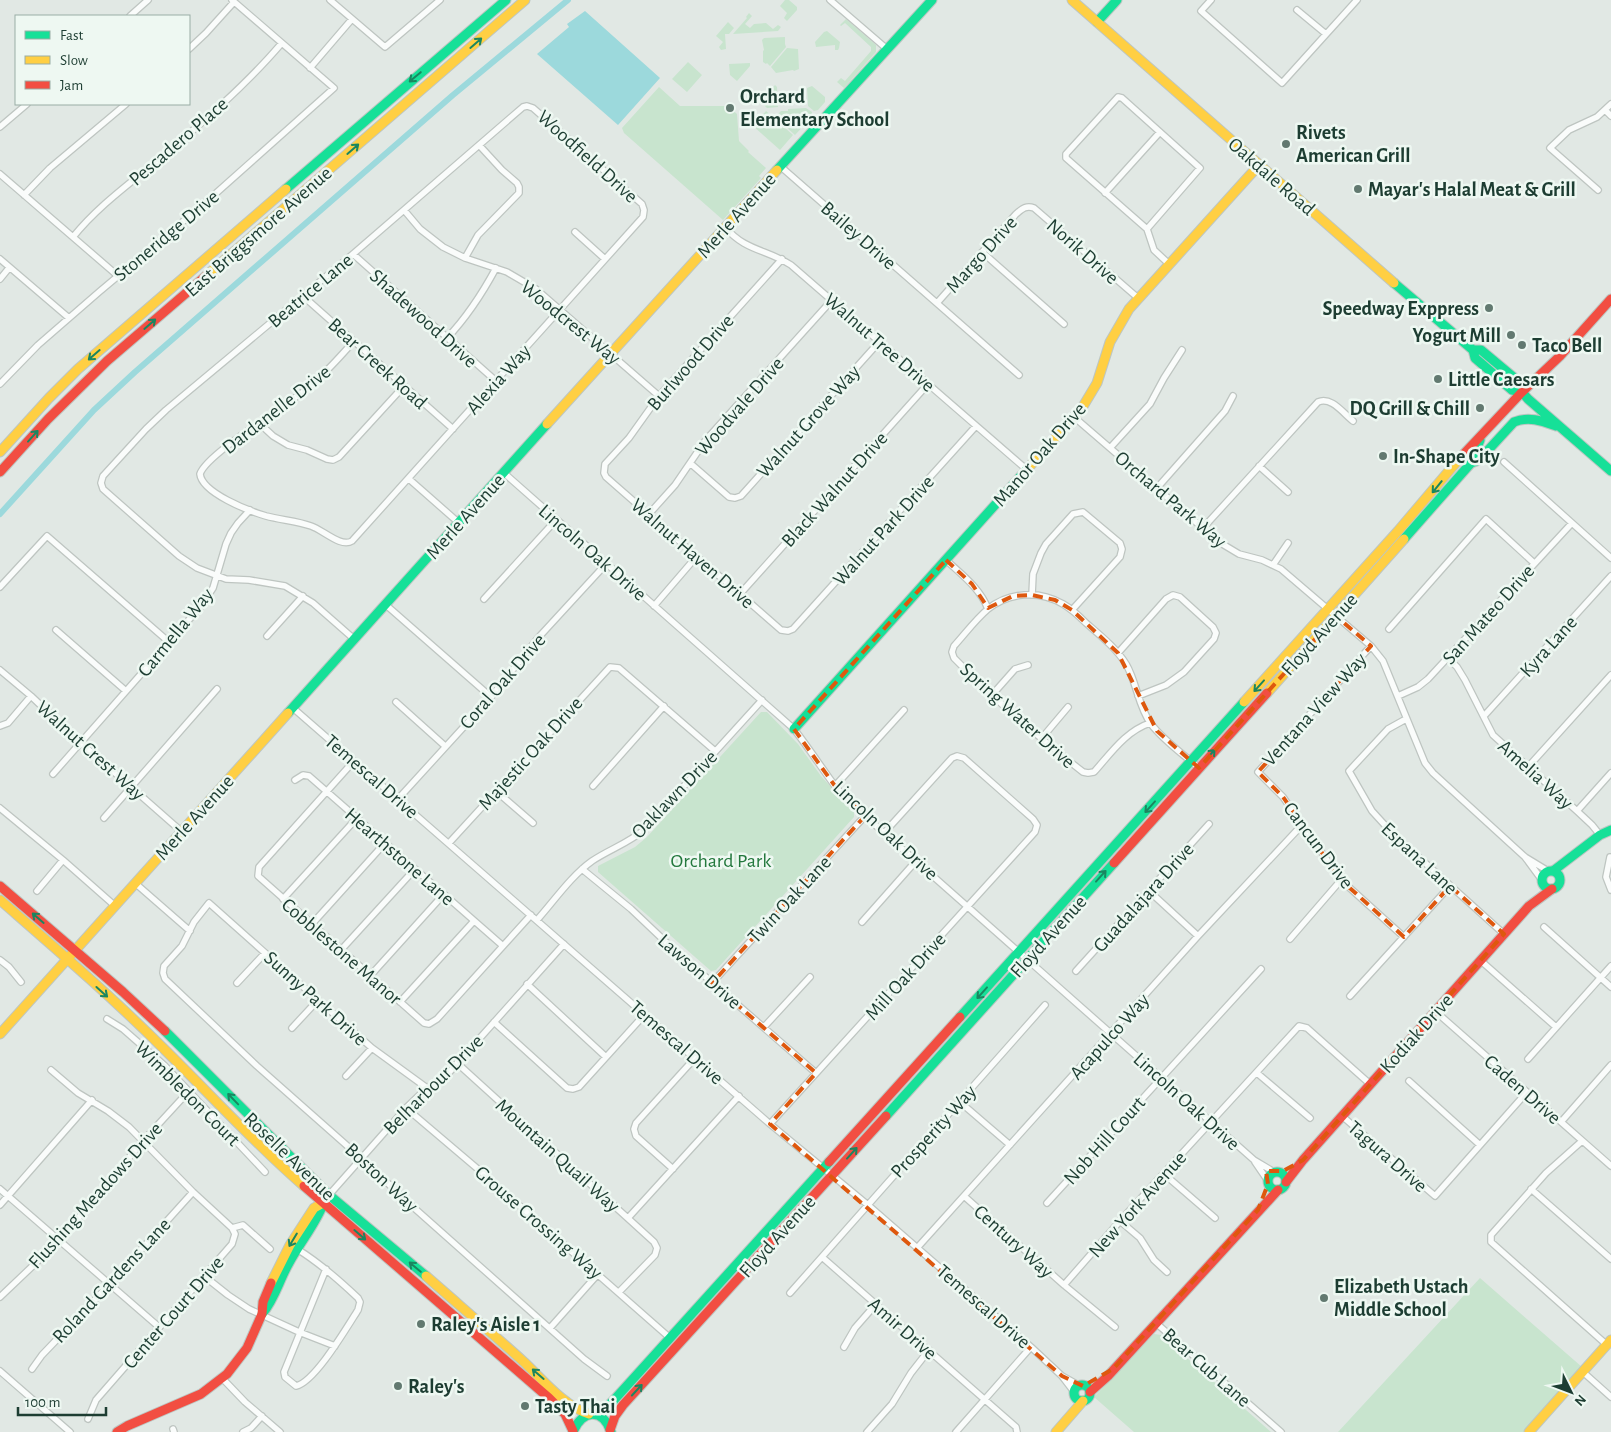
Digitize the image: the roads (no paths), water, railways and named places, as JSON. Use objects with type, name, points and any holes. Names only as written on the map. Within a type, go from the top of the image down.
[{"type":"street","points":[[131,15],[148,0]]},
{"type":"street","points":[[330,0],[384,47],[440,0]]},
{"type":"street","name":"East Briggsmore Avenue","points":[[0,452],[78,369],[506,0]]},
{"type":"street","name":"East Briggsmore Avenue","points":[[0,472],[48,419],[107,361],[525,0]]},
{"type":"street","points":[[830,0],[887,49]]},
{"type":"street","name":"Merle Avenue","points":[[0,1034],[460,523],[610,353],[932,0]]},
{"type":"street","name":"Oakdale Road","points":[[1072,0],[1472,350],[1475,358],[1512,390],[1522,392],[1611,471]]},
{"type":"street","points":[[1097,22],[1117,0]]},
{"type":"street","points":[[1211,0],[1201,11],[1282,83],[1357,0]]},
{"type":"street","points":[[190,47],[213,26],[233,1],[310,68],[352,19]]},
{"type":"street","points":[[1297,10],[1326,34]]},
{"type":"street","name":"Pescadero Place","points":[[73,237],[102,207],[165,154],[252,76],[282,44]]},
{"type":"street","name":"Stoneridge Drive","points":[[0,384],[38,345],[205,204],[334,88],[310,68]]},
{"type":"street","points":[[1147,229],[1200,168],[1120,97],[1116,98],[1066,158],[1147,229],[1154,250],[1169,264]]},
{"type":"street","points":[[1598,190],[1550,148],[1569,130],[1587,122],[1611,104]]},
{"type":"street","points":[[0,127],[26,105]]},
{"type":"street","points":[[24,195],[50,168],[125,105]]},
{"type":"street","name":"Beatrice Lane","points":[[217,576],[187,562],[103,489],[101,483],[103,476],[166,410],[353,254],[518,111],[527,106]]},
{"type":"street","name":"Woodfield Drive","points":[[527,106],[533,108],[642,204],[644,210]]},
{"type":"street","points":[[1605,110],[1611,116]]},
{"type":"street","points":[[1105,193],[1160,132]]},
{"type":"street","points":[[465,258],[478,235],[517,196],[519,190],[517,184],[502,170],[480,144]]},
{"type":"street","name":"Manor Oak Drive","points":[[794,729],[1074,416],[1090,395],[1096,383],[1115,331],[1122,319],[1138,298],[1259,165]]},
{"type":"street","name":"Bailey Drive","points":[[780,166],[1019,375]]},
{"type":"street","points":[[0,174],[118,276]]},
{"type":"street","name":"Margo Drive","points":[[937,303],[1022,208],[1027,207]]},
{"type":"street","name":"Norik Drive","points":[[1027,207],[1034,208],[1138,298]]},
{"type":"street","name":"Woodcrest Way","points":[[404,210],[420,229],[443,247],[465,258],[496,268],[521,279],[536,289],[659,396]]},
{"type":"street","name":"Alexia Way","points":[[250,510],[265,516],[312,526],[341,543],[346,544],[352,541],[643,217],[644,210]]},
{"type":"street","name":"Walnut Tree Drive","points":[[725,227],[745,245],[782,259],[791,265],[1026,469]]},
{"type":"street","points":[[575,232],[605,259]]},
{"type":"street","points":[[982,252],[1064,324]]},
{"type":"street","name":"Shadewood Drive","points":[[353,254],[496,381]]},
{"type":"street","points":[[0,259],[69,318]]},
{"type":"street","name":"Burlwood Drive","points":[[604,469],[605,464],[632,434],[659,396],[782,259]]},
{"type":"street","points":[[0,279],[9,268]]},
{"type":"street","points":[[446,338],[478,300],[496,268]]},
{"type":"street","name":"Bear Creek Road","points":[[303,296],[453,429]]},
{"type":"street","name":"Floyd Avenue","points":[[573,1431],[578,1420],[606,1408],[614,1400],[1430,496],[1464,454],[1522,392],[1560,356],[1611,299]]},
{"type":"street","name":"Woodvale Drive","points":[[649,514],[674,485],[705,441],[832,300]]},
{"type":"street","name":"Dardanelle Drive","points":[[250,510],[215,492],[203,483],[200,476],[201,470],[259,423],[308,389],[354,341]]},
{"type":"street","name":"Walnut Grove Way","points":[[690,463],[729,496],[736,498],[741,496],[880,342]]},
{"type":"street","points":[[1110,448],[1150,404],[1182,350]]},
{"type":"street","name":"Black Walnut Drive","points":[[740,594],[928,384]]},
{"type":"street","points":[[259,423],[265,430],[281,441],[333,460],[339,457],[404,386]]},
{"type":"street","points":[[1157,488],[1225,411],[1233,396]]},
{"type":"street","points":[[1203,528],[1318,402],[1324,400],[1330,402],[1353,422]]},
{"type":"street","name":"Orchard Park Way","points":[[1074,416],[1229,549],[1274,565],[1371,646],[1383,661],[1425,763],[1433,773],[1525,857],[1542,882]]},
{"type":"street","points":[[1471,463],[1479,460],[1520,418],[1532,418],[1560,427]]},
{"type":"street","name":"Walnut Park Drive","points":[[788,631],[793,629],[976,426]]},
{"type":"street","name":"Floyd Avenue","points":[[610,1431],[615,1416],[623,1404],[679,1345],[1028,959],[1471,463],[1481,437]]},
{"type":"street","points":[[1504,462],[1611,558]]},
{"type":"street","points":[[1259,466],[1288,492]]},
{"type":"street","name":"Walnut Haven Drive","points":[[604,469],[606,477],[782,630],[788,631]]},
{"type":"street","name":"Lincoln Oak Drive","points":[[504,473],[794,729],[816,757],[835,786],[865,816],[1254,1160],[1276,1172]]},
{"type":"street","points":[[409,479],[460,523]]},
{"type":"street","name":"Carmella Way","points":[[52,774],[206,599],[217,576],[231,533],[250,510]]},
{"type":"street","points":[[1032,594],[1033,574],[1046,544],[1073,514],[1080,511],[1086,513],[1120,543],[1122,549],[1120,557],[1072,610]]},
{"type":"street","points":[[484,599],[556,520]]},
{"type":"street","points":[[1389,629],[1486,520],[1534,563]]},
{"type":"street","name":"San Mateo Drive","points":[[1398,696],[1418,687],[1428,679],[1572,523]]},
{"type":"street","points":[[0,587],[47,536],[169,642]]},
{"type":"street","points":[[1274,565],[1288,543]]},
{"type":"street","points":[[654,606],[697,556]]},
{"type":"street","points":[[946,560],[972,584],[983,598],[988,609],[1013,596],[1032,594],[1055,600],[1072,610],[1118,653],[1130,672],[1150,723],[1165,739],[1199,768]]},
{"type":"street","name":"Coral Oak Drive","points":[[398,799],[491,697],[538,638],[606,564]]},
{"type":"street","points":[[217,576],[285,586],[303,596],[354,639]]},
{"type":"street","name":"Kyra Lane","points":[[1484,716],[1611,576]]},
{"type":"street","points":[[1118,653],[1166,599],[1173,595],[1180,597],[1187,603],[1213,627],[1216,633],[1214,639],[1176,679],[1158,690],[1138,696]]},
{"type":"street","points":[[267,636],[303,596]]},
{"type":"street","points":[[386,604],[491,697]]},
{"type":"street","name":"Spring Water Drive","points":[[988,609],[954,646],[952,652],[954,658],[1041,739],[1083,772],[1088,774],[1094,772],[1128,734],[1150,723]]},
{"type":"street","points":[[56,630],[126,691]]},
{"type":"street","name":"Ventana View Way","points":[[1258,772],[1371,646]]},
{"type":"street","name":"Amelia Way","points":[[1448,658],[1466,680],[1493,735],[1592,825],[1600,835]]},
{"type":"street","points":[[992,695],[1015,669],[1028,665]]},
{"type":"street","name":"Majestic Oak Drive","points":[[449,843],[607,668],[613,666],[620,668],[664,706]]},
{"type":"street","name":"Walnut Crest Way","points":[[0,670],[32,696],[80,742],[181,831]]},
{"type":"street","points":[[1528,767],[1611,675]]},
{"type":"street","points":[[104,818],[217,689]]},
{"type":"street","points":[[0,726],[8,723],[32,696]]},
{"type":"street","name":"Oaklawn Drive","points":[[537,920],[582,870],[601,856],[635,838],[645,830],[762,700]]},
{"type":"street","points":[[396,702],[446,746]]},
{"type":"street","points":[[593,786],[664,706],[715,751]]},
{"type":"street","points":[[1041,739],[1068,707]]},
{"type":"street","name":"Temescal Drive","points":[[293,708],[770,1124],[868,1205],[1031,1347],[1062,1376],[1078,1397]]},
{"type":"street","points":[[835,786],[904,710]]},
{"type":"street","name":"Espana Lane","points":[[1406,719],[1388,729],[1349,771],[1372,811],[1392,834],[1504,934]]},
{"type":"street","name":"Mill Oak Drive","points":[[770,1124],[968,907],[1035,832],[1037,826],[1036,822],[964,758],[958,756],[952,758],[884,833]]},
{"type":"street","name":"Cobblestone Manor","points":[[354,761],[259,867],[257,873],[283,899],[424,1023],[433,1023],[531,915]]},
{"type":"street","name":"Cancun Drive","points":[[1258,772],[1283,797],[1341,880],[1404,938]]},
{"type":"street","points":[[1577,811],[1611,773]]},
{"type":"street","name":"Hearthstone Lane","points":[[296,780],[299,776],[307,775],[503,946]]},
{"type":"street","points":[[496,791],[533,823]]},
{"type":"street","points":[[1,811],[63,860],[114,906]]},
{"type":"street","name":"Twin Oak Lane","points":[[712,982],[865,816]]},
{"type":"street","points":[[283,899],[357,818]]},
{"type":"street","name":"Guadalajara Drive","points":[[1076,971],[1209,824]]},
{"type":"street","name":"Acapulco Way","points":[[917,1248],[1198,936],[1302,825]]},
{"type":"street","points":[[1578,853],[1560,879],[1558,887],[1552,890],[1546,888],[1542,882],[1544,874],[1578,853],[1600,835],[1611,830]]},
{"type":"street","points":[[312,924],[385,843]]},
{"type":"street","name":"Orchard Park Way","points":[[1525,857],[1551,871]]},
{"type":"street","points":[[1610,857],[1606,877],[1611,890]]},
{"type":"street","points":[[37,891],[63,860]]},
{"type":"street","points":[[862,922],[916,861]]},
{"type":"street","points":[[341,950],[415,869]]},
{"type":"street","name":"Lawson Drive","points":[[582,870],[631,909],[816,1073]]},
{"type":"street","points":[[1551,871],[1558,874],[1560,879]]},
{"type":"street","points":[[1290,939],[1341,880]]},
{"type":"street","name":"Kodiak Drive","points":[[1529,906],[1542,882]]},
{"type":"street","points":[[135,883],[190,931]]},
{"type":"street","name":"Roselle Avenue","points":[[0,886],[123,992],[167,1033],[290,1157],[330,1194],[470,1314],[552,1387],[567,1403],[577,1410],[604,1418],[610,1431]]},
{"type":"street","points":[[1350,996],[1450,886]]},
{"type":"street","name":"Kodiak Drive","points":[[1286,1182],[1303,1160],[1529,906],[1542,895],[1552,890]]},
{"type":"street","points":[[1149,891],[1198,936]]},
{"type":"street","points":[[370,976],[444,894]]},
{"type":"street","name":"Roselle Avenue","points":[[0,900],[67,958],[162,1048],[264,1150],[549,1398],[565,1414],[573,1431]]},
{"type":"street","name":"Sunny Park Drive","points":[[190,931],[194,922],[209,903],[372,1048],[427,1088]]},
{"type":"street","points":[[400,1002],[474,921]]},
{"type":"street","points":[[1544,927],[1611,987]]},
{"type":"street","name":"Boston Way","points":[[190,931],[182,946],[164,966],[163,973],[165,979],[256,1066],[584,1359],[607,1376]]},
{"type":"street","name":"Belharbour Drive","points":[[117,1432],[190,1400],[206,1391],[222,1378],[247,1348],[262,1314],[270,1305],[288,1264],[320,1214],[323,1203],[330,1194],[406,1108],[427,1088],[446,1076],[564,944]]},
{"type":"street","points":[[238,983],[264,953]]},
{"type":"street","points":[[0,960],[9,967],[21,982]]},
{"type":"street","points":[[1480,960],[1556,1028]]},
{"type":"street","points":[[1528,1059],[1611,966]]},
{"type":"street","name":"Nob Hill Court","points":[[1047,1203],[1261,969]]},
{"type":"street","points":[[764,1027],[810,977]]},
{"type":"street","points":[[527,984],[606,1057]]},
{"type":"street","points":[[292,1028],[318,1000]]},
{"type":"street","name":"Prosperity Way","points":[[790,1293],[1045,1005]]},
{"type":"street","name":"Caden Drive","points":[[1435,1011],[1611,1166]]},
{"type":"street","points":[[494,1022],[567,1088],[573,1090],[579,1087],[645,1014]]},
{"type":"street","name":"Wimbledon Court","points":[[107,1019],[123,1029],[164,1065],[266,1172]]},
{"type":"street","name":"New York Avenue","points":[[1064,1285],[1120,1221],[1212,1123],[1299,1026],[1307,1028],[1370,1084]]},
{"type":"street","points":[[346,1076],[372,1048]]},
{"type":"street","points":[[673,1169],[636,1136],[634,1130],[636,1123],[695,1058]]},
{"type":"street","name":"Mountain Quail Way","points":[[457,1063],[654,1242],[657,1248],[655,1255],[619,1292]]},
{"type":"street","points":[[1562,1122],[1611,1065]]},
{"type":"street","points":[[51,1070],[78,1093],[120,1119],[192,1192],[232,1228],[243,1225],[270,1248]]},
{"type":"street","points":[[1257,1073],[1310,1118]]},
{"type":"street","points":[[1409,1081],[1480,1145],[1527,1092]]},
{"type":"street","name":"Flushing Meadows Drive","points":[[0,1297],[60,1240],[188,1092]]},
{"type":"street","points":[[628,1218],[739,1096]]},
{"type":"street","points":[[0,1205],[92,1100]]},
{"type":"street","points":[[960,1102],[1010,1145]]},
{"type":"street","name":"Grouse Crossing Way","points":[[406,1108],[480,1170],[670,1338]]},
{"type":"street","name":"Tagura Drive","points":[[1342,1116],[1435,1196],[1480,1145]]},
{"type":"street","points":[[1529,1432],[1609,1342],[1490,1242],[1491,1235],[1531,1188],[1582,1141]]},
{"type":"street","name":"Lincoln Oak Drive","points":[[1254,1160],[1268,1182]]},
{"type":"street","name":"Kodiak Drive","points":[[1276,1172],[1303,1160]]},
{"type":"street","points":[[1078,1397],[1089,1397],[1090,1392],[1108,1376],[1258,1210],[1283,1187],[1286,1182],[1285,1176],[1276,1172],[1270,1175],[1258,1210]]},
{"type":"street","points":[[1164,1174],[1215,1218]]},
{"type":"street","points":[[1268,1182],[1272,1188],[1278,1190]]},
{"type":"street","points":[[1531,1188],[1611,1259]]},
{"type":"street","points":[[0,1189],[159,1328]]},
{"type":"street","name":"Roland Gardens Lane","points":[[32,1370],[42,1355],[110,1284],[192,1192]]},
{"type":"street","name":"Century Way","points":[[964,1196],[1064,1285],[1115,1327]]},
{"type":"street","name":"Belharbour Drive","points":[[262,1314],[263,1302],[285,1254],[314,1208],[323,1203]]},
{"type":"street","points":[[1120,1221],[1140,1238],[1154,1260],[1167,1272]]},
{"type":"street","name":"Center Court Drive","points":[[88,1419],[96,1400],[232,1244],[235,1234],[232,1228]]},
{"type":"street","points":[[297,1249],[326,1269],[360,1301],[358,1310],[335,1346],[304,1383],[296,1386],[285,1377],[284,1372],[326,1269]]},
{"type":"street","name":"Amir Drive","points":[[822,1257],[985,1399],[1016,1427],[1017,1432]]},
{"type":"street","points":[[550,1328],[598,1274]]},
{"type":"street","points":[[204,1276],[239,1303],[299,1332],[335,1346]]},
{"type":"street","points":[[844,1348],[855,1328],[876,1304]]},
{"type":"street","name":"Bear Cub Lane","points":[[1156,1323],[1281,1432]]},
{"type":"street","points":[[956,1432],[1031,1347]]},
{"type":"street","points":[[867,1432],[892,1404],[911,1372],[929,1350]]},
{"type":"street","points":[[1056,1432],[1068,1417],[1078,1397],[1076,1389],[1113,1370]]},
{"type":"street","points":[[0,1371],[69,1431]]},
{"type":"street","points":[[1583,1372],[1611,1397]]},
{"type":"street","name":"Temescal Drive","points":[[1062,1376],[1082,1386]]},
{"type":"street","points":[[222,1378],[280,1432]]},
{"type":"street","points":[[1082,1386],[1088,1388],[1090,1392]]},
{"type":"street","points":[[243,1432],[251,1428],[262,1416]]},
{"type":"water","points":[[585,11],[660,78],[618,125],[537,54],[569,27],[567,24]]},
{"type":"waterway","points":[[0,514],[94,410],[135,372],[453,95],[568,0]]},
{"type":"place","name":"Orchard Elementary School","points":[[730,108]]},
{"type":"place","name":"Rivets American Grill","points":[[1286,144]]},
{"type":"place","name":"Mayar's Halal Meat & Grill","points":[[1358,189]]},
{"type":"place","name":"Speedway Exppress","points":[[1489,308]]},
{"type":"place","name":"Yogurt Mill","points":[[1511,335]]},
{"type":"place","name":"Taco Bell","points":[[1522,345]]},
{"type":"place","name":"Little Caesars","points":[[1438,379]]},
{"type":"place","name":"DQ Grill & Chill","points":[[1480,408]]},
{"type":"place","name":"In-Shape City","points":[[1383,456]]},
{"type":"place","name":"Elizabeth Ustach Middle School","points":[[1324,1298]]},
{"type":"place","name":"Raley's Aisle 1","points":[[421,1324]]},
{"type":"place","name":"Raley's","points":[[398,1386]]},
{"type":"place","name":"Tasty Thai","points":[[525,1406]]},
{"type":"park label","name":"Orchard Park","points":[[721,860]]}]
